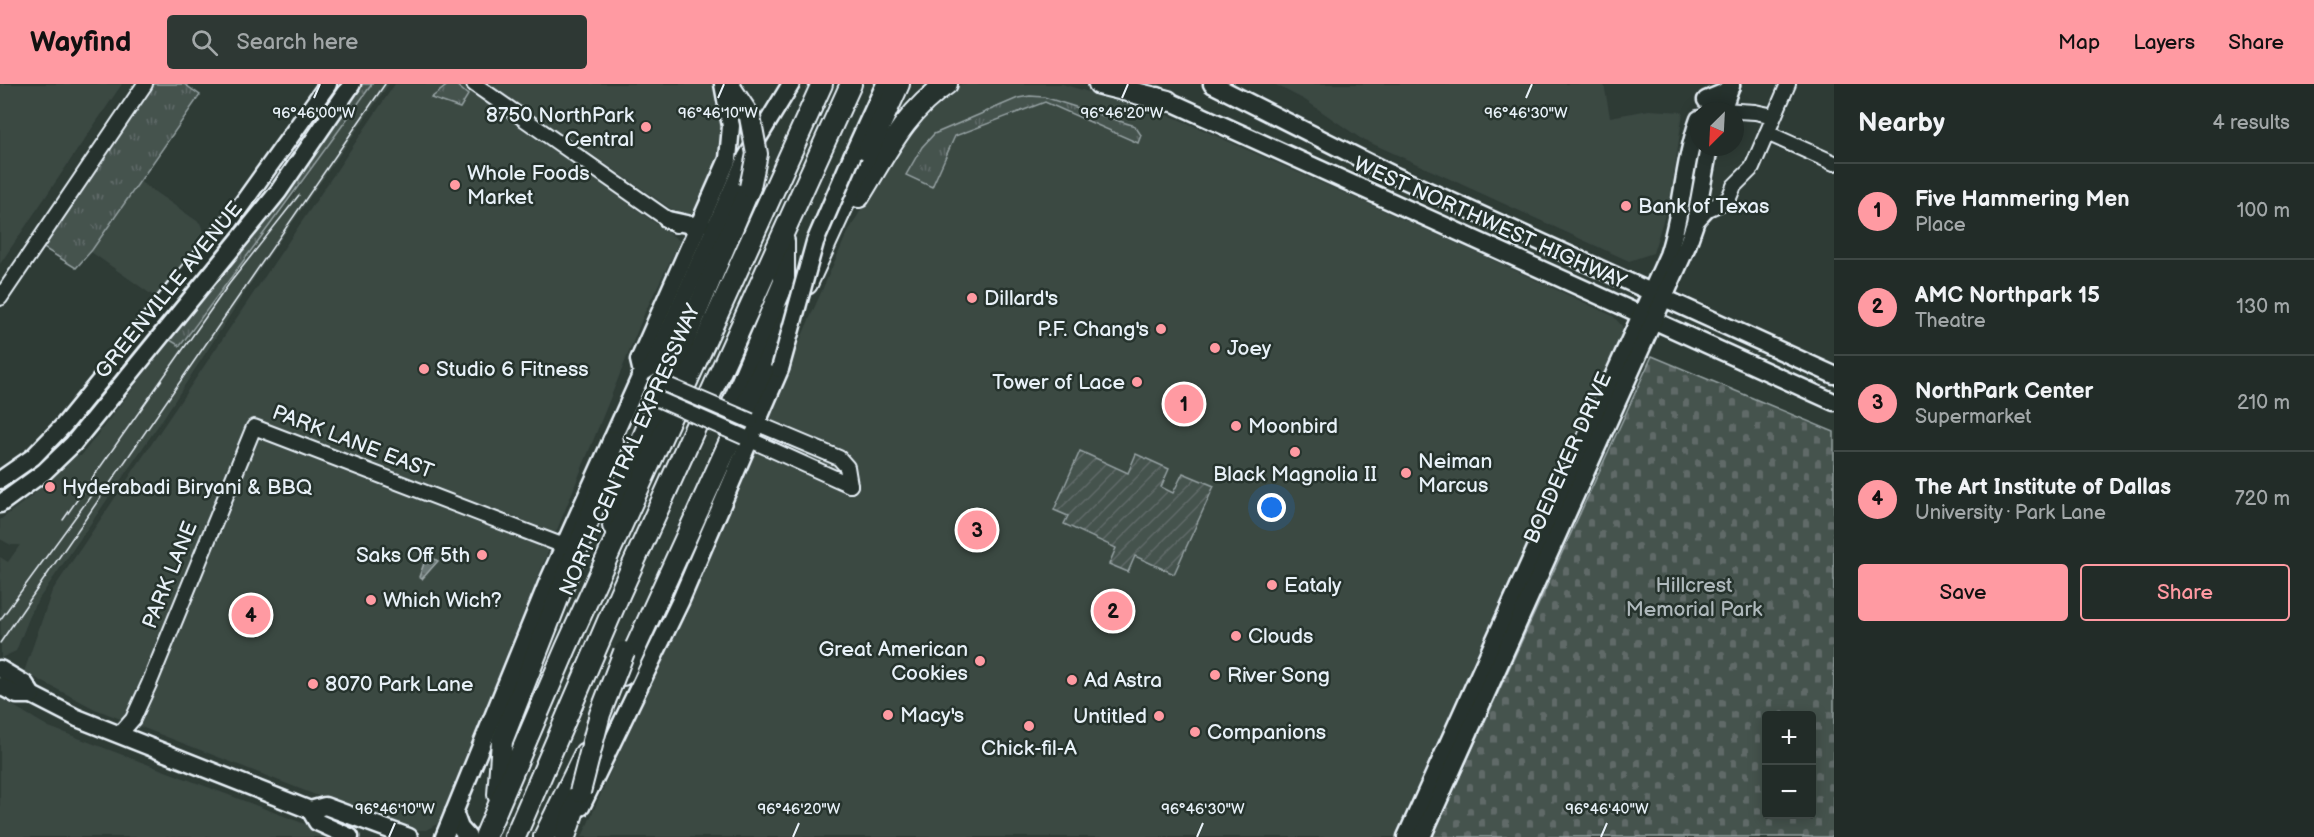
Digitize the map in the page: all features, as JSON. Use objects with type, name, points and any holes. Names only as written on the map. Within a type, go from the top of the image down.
[{"type":"highway","points":[[608,555],[620,491],[755,171],[756,138],[750,117],[726,84]]},
{"type":"highway","name":"NORTH CENTRAL EXPRESSWAY","points":[[485,837],[608,555],[822,84]]},
{"type":"highway","points":[[514,837],[606,625],[851,84]]},
{"type":"highway","points":[[544,837],[636,648],[757,382],[816,266],[899,84]]},
{"type":"highway","points":[[816,266],[899,129],[922,102],[947,84]]},
{"type":"highway","points":[[1099,84],[1168,101]]},
{"type":"highway","points":[[565,837],[580,792],[600,714],[624,652],[783,282],[784,233]]},
{"type":"highway","points":[[497,809],[502,741],[597,499],[613,441]]},
{"type":"main road","name":"GREENVILLE AVENUE","points":[[0,482],[52,440],[204,254],[328,84]]},
{"type":"main road","name":"GREENVILLE AVENUE","points":[[4,502],[44,472],[73,444],[278,192],[352,84]]},
{"type":"main road","name":"NORTH CENTRAL EXPRESSWAY","points":[[639,380],[639,360],[725,167],[731,126],[726,84]]},
{"type":"main road","name":"NORTH CENTRAL EXPRESSWAY","points":[[444,837],[564,546],[639,380],[653,366],[746,158],[790,84]]},
{"type":"main road","points":[[565,837],[680,602],[747,438],[780,369],[815,242],[885,84]]},
{"type":"main road","name":"WEST NORTHWEST HIGHWAY","points":[[1129,84],[1834,402]]},
{"type":"main road","name":"WEST NORTHWEST HIGHWAY","points":[[1212,84],[1390,174],[1834,375]]},
{"type":"main road","points":[[1706,102],[1712,84]]},
{"type":"main road","points":[[1714,102],[1731,85]]},
{"type":"main road","points":[[1724,102],[1731,85]]},
{"type":"main road","points":[[278,192],[274,184],[297,148],[297,127]]},
{"type":"main road","points":[[1657,296],[1679,219],[1693,156]]},
{"type":"main road","points":[[1657,296],[1695,223],[1707,156]]},
{"type":"main road","points":[[668,220],[691,225],[702,223]]},
{"type":"main road","points":[[204,254],[220,266]]},
{"type":"main road","name":"BOEDEKER DRIVE","points":[[1406,837],[1442,774],[1657,296]]},
{"type":"main road","points":[[107,370],[123,383]]},
{"type":"main road","points":[[0,669],[25,684],[32,695]]},
{"type":"main road","points":[[0,686],[16,695],[32,695],[77,718],[310,810],[325,806],[410,837]]},
{"type":"main road","name":"BOEDEKER DRIVE","points":[[1422,837],[1442,774]]},
{"type":"main road","points":[[310,810],[317,822],[350,837]]},
{"type":"main road","points":[[454,812],[467,836]]},
{"type":"street","points":[[0,298],[145,84]]},
{"type":"street","points":[[474,84],[695,238]]},
{"type":"street","points":[[1695,223],[1708,209],[1728,200],[1734,186],[1752,168],[1788,84]]},
{"type":"street","points":[[1744,112],[1774,116]]},
{"type":"street","points":[[1767,134],[1834,163]]},
{"type":"street","points":[[639,380],[658,381],[839,458],[847,467],[850,485],[651,396],[639,380]]},
{"type":"street","name":"PARK LANE EAST","points":[[254,427],[564,546]]},
{"type":"street","name":"PARK LANE","points":[[119,735],[134,718],[149,684],[254,427]]},
{"type":"street","points":[[0,482],[4,502]]},
{"type":"shaded area","points":[[0,84],[122,84],[0,264]]},
{"type":"shaded area","points":[[372,84],[389,84],[262,266],[166,414],[34,606],[16,651],[1,658],[0,557],[8,562],[20,545],[11,545],[0,539],[0,520],[33,495],[74,455],[81,456],[170,340],[181,346],[256,242],[292,198]]},
{"type":"shaded area","points":[[395,84],[465,84],[680,241],[645,312],[446,805],[437,824],[426,830],[416,830],[331,801],[95,709],[24,672],[52,591]]},
{"type":"shaded area","points":[[489,84],[713,84],[724,117],[720,169],[700,216],[691,220],[680,215]]},
{"type":"shaded area","points":[[962,84],[1062,84],[1176,118],[1613,316],[1622,326],[1622,340],[1399,837],[582,837],[845,238],[902,137],[950,90]]},
{"type":"shaded area","points":[[1274,84],[1604,84],[1610,117],[1649,110],[1683,112],[1671,195],[1653,253],[1629,261],[1360,138],[1305,100]]},
{"type":"shaded area","points":[[139,181],[200,223],[205,235],[155,297],[91,252]]},
{"type":"shaded area","points":[[0,698],[49,727],[305,824],[324,837],[0,837]]},
{"type":"green space","points":[[153,84],[184,84],[200,95],[92,250],[76,268],[42,247]]},
{"type":"green space","points":[[360,84],[372,84],[180,346],[170,340],[276,207]]},
{"type":"green space","points":[[449,84],[455,84],[468,95],[460,108],[431,98]]},
{"type":"green space","points":[[1044,97],[1135,126],[1141,135],[1138,143],[1045,102],[955,136],[932,187],[906,175],[922,147],[934,134],[1018,98]]},
{"type":"green space","name":"Hillcrest Memorial Park","points":[[1652,356],[1834,432],[1834,837],[1432,837]]},
{"type":"green space","points":[[1080,451],[1128,473],[1136,454],[1169,469],[1161,487],[1173,493],[1183,473],[1214,486],[1174,574],[1135,556],[1128,572],[1109,564],[1116,548],[1064,524],[1068,516],[1054,510]]},
{"type":"water","points":[[427,555],[438,561],[422,579],[419,577]]},
{"type":"tram line","points":[[0,643],[385,84]]},
{"type":"tram line","points":[[63,520],[229,284],[299,195]]},
{"type":"tram line","points":[[0,620],[98,486]]},
{"type":"place","name":"8750 NorthPark Central","points":[[646,127]]},
{"type":"place","name":"Whole Foods Market","points":[[455,185]]},
{"type":"place","name":"Bank of Texas","points":[[1626,206]]},
{"type":"place","name":"Dillard's","points":[[972,298]]},
{"type":"place","name":"P.F. Chang's","points":[[1161,329]]},
{"type":"place","name":"Joey","points":[[1215,348]]},
{"type":"place","name":"Studio 6 Fitness","points":[[424,369]]},
{"type":"place","name":"Tower of Lace","points":[[1137,382]]},
{"type":"place","name":"Five Hammering Men","points":[[1184,404]]},
{"type":"place","name":"Moonbird","points":[[1236,426]]},
{"type":"place","name":"Black Magnolia II","points":[[1295,452]]},
{"type":"place","name":"Neiman Marcus","points":[[1406,473]]},
{"type":"place","name":"Hyderabadi Biryani & BBQ","points":[[50,487]]},
{"type":"place","name":"NorthPark Center","points":[[977,530]]},
{"type":"place","name":"Saks Off 5th","points":[[482,555]]},
{"type":"place","name":"Eataly","points":[[1272,585]]},
{"type":"place","name":"Which Wich?","points":[[371,600]]},
{"type":"place","name":"AMC Northpark 15","points":[[1113,611]]},
{"type":"place","name":"The Art Institute of Dallas","points":[[251,615]]},
{"type":"place","name":"Clouds","points":[[1236,636]]},
{"type":"place","name":"Great American Cookies","points":[[980,661]]},
{"type":"place","name":"River Song","points":[[1215,675]]},
{"type":"place","name":"Ad Astra","points":[[1072,680]]},
{"type":"place","name":"8070 Park Lane","points":[[313,684]]},
{"type":"place","name":"Macy's","points":[[888,715]]},
{"type":"place","name":"Untitled","points":[[1159,716]]},
{"type":"place","name":"Chick-fil-A","points":[[1029,726]]},
{"type":"place","name":"Companions","points":[[1195,732]]}]
